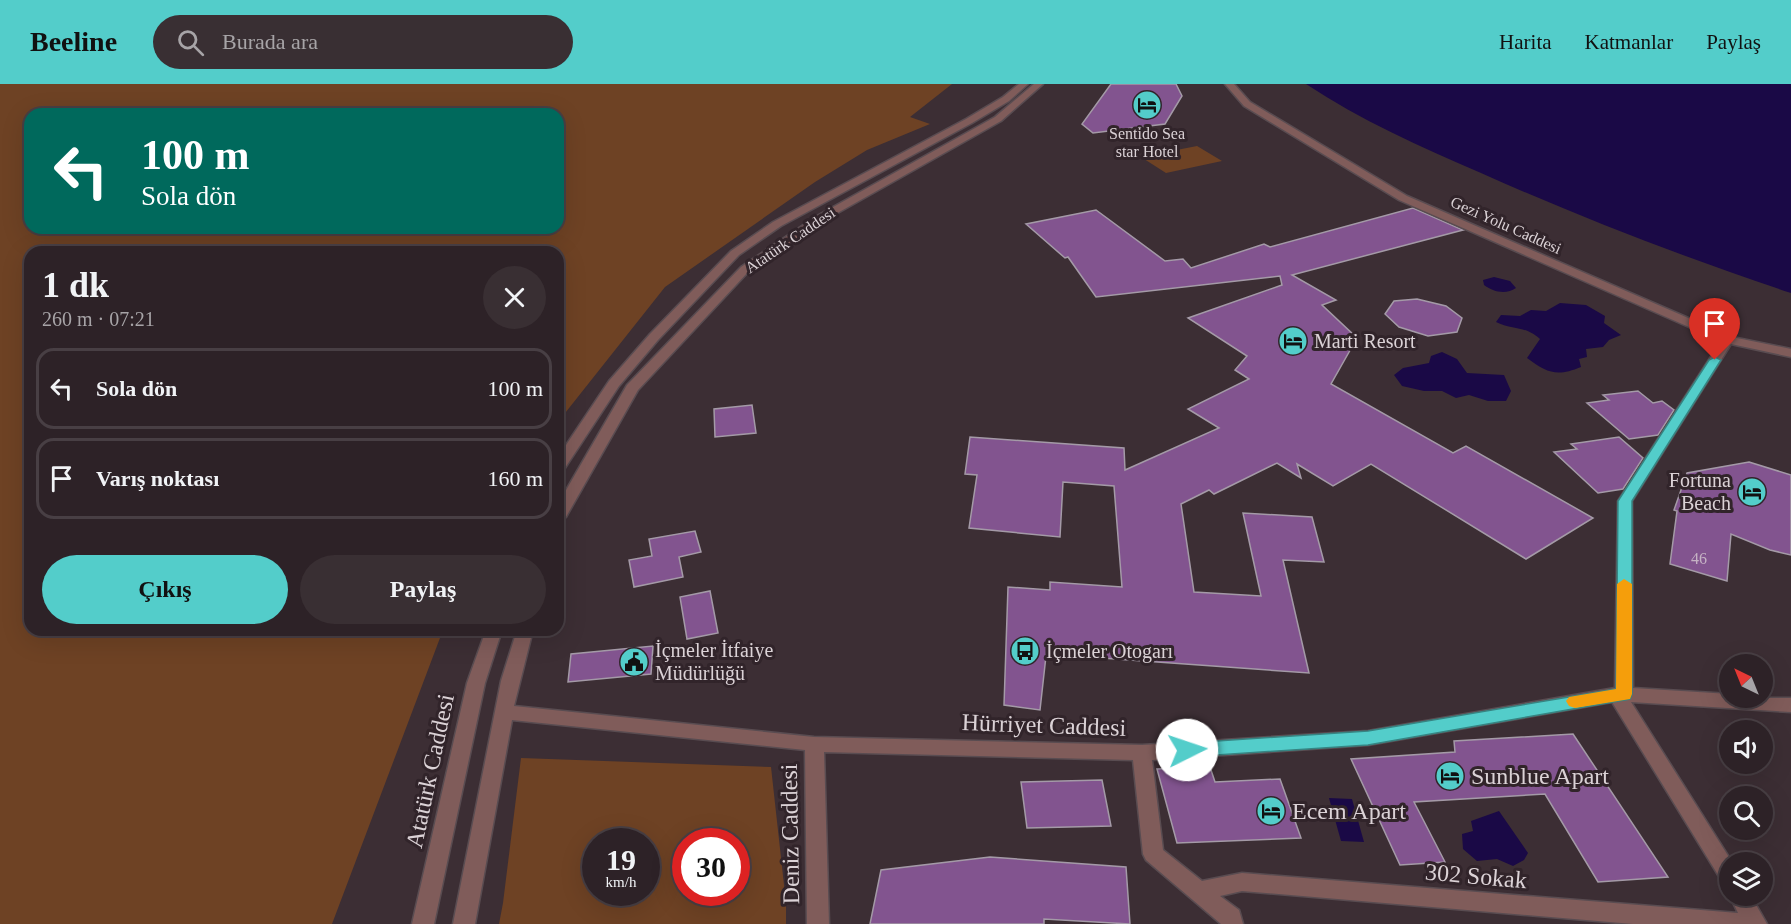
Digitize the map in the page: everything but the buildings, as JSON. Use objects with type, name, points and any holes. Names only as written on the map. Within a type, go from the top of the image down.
[{"type":"street","name":"Atatürk Caddesi","points":[[564,459],[615,384],[654,338],[735,253],[777,224],[969,122],[1006,99],[1024,84]]},
{"type":"street","name":"Atatürk Caddesi","points":[[564,507],[632,388],[745,269],[821,218],[998,119],[1040,84]]},
{"type":"street","name":"Gezi Yolu Caddesi","points":[[1229,84],[1247,104],[1402,198],[1728,340],[1791,353]]},
{"type":"street","points":[[1719,859],[1620,694],[1625,501],[1728,340]]},
{"type":"street","name":"Atatürk Caddesi","points":[[423,924],[476,683],[492,636]]},
{"type":"street","points":[[464,924],[504,712],[523,636]]},
{"type":"street","name":"Hürriyet Caddesi","points":[[504,712],[814,744],[1142,753],[1368,738],[1620,694],[1791,705]]},
{"type":"street","name":"Deniz Caddesi","points":[[814,744],[818,924]]},
{"type":"street","points":[[1142,753],[1153,854],[1230,917],[1232,924]]},
{"type":"street","name":"302 Sokak","points":[[1198,891],[1242,882],[1750,924]]},
{"type":"street","points":[[1746,906],[1756,924]]},
{"type":"shaded area","points":[[0,84],[952,84],[910,117],[930,124],[867,150],[815,182],[665,287],[564,414],[564,246],[24,246],[24,636],[441,636],[332,924],[0,924]]},
{"type":"shaded area","points":[[1306,84],[1791,84],[1791,293],[1634,237],[1519,190],[1391,132]]},
{"type":"shaded area","points":[[1197,146],[1222,161],[1166,173],[1141,157]]},
{"type":"shaded area","points":[[1494,277],[1510,281],[1516,288],[1500,292],[1484,285],[1483,280]]},
{"type":"shaded area","points":[[1560,303],[1586,305],[1605,316],[1604,323],[1621,335],[1609,340],[1603,347],[1586,349],[1587,357],[1579,359],[1581,367],[1559,373],[1540,367],[1527,358],[1540,339],[1524,330],[1496,322],[1501,315],[1520,316],[1531,310],[1546,311]]},
{"type":"shaded area","points":[[1442,352],[1457,359],[1467,373],[1504,375],[1511,391],[1506,401],[1488,401],[1469,395],[1456,398],[1442,391],[1424,391],[1402,386],[1394,375],[1403,368],[1429,363],[1431,356]]},
{"type":"shaded area","points":[[521,758],[771,767],[786,903],[786,924],[499,924]]},
{"type":"shaded area","points":[[1329,798],[1352,799],[1364,842],[1341,841]]},
{"type":"shaded area","points":[[1499,811],[1528,853],[1524,860],[1513,866],[1497,859],[1477,861],[1463,849],[1462,834],[1473,831],[1471,821]]},
{"type":"slow traffic","points":[[1575,701],[1624,694],[1624,584]]},
{"type":"place","name":"Sentido Sea star Hotel","points":[[1147,105]]},
{"type":"place","name":"Marti Resort","points":[[1293,341]]},
{"type":"place","name":"Fortuna Beach","points":[[1752,492]]},
{"type":"place","name":"İçmeler Otogarı","points":[[1025,651]]},
{"type":"place","name":"İçmeler İtfaiye Müdürlüğü","points":[[634,662]]},
{"type":"place","name":"Sunblue Apart","points":[[1450,776]]},
{"type":"place","name":"Ecem Apart","points":[[1271,811]]},
{"type":"route","points":[[1187,750],[1368,738],[1624,694],[1625,501],[1715,360]]}]
